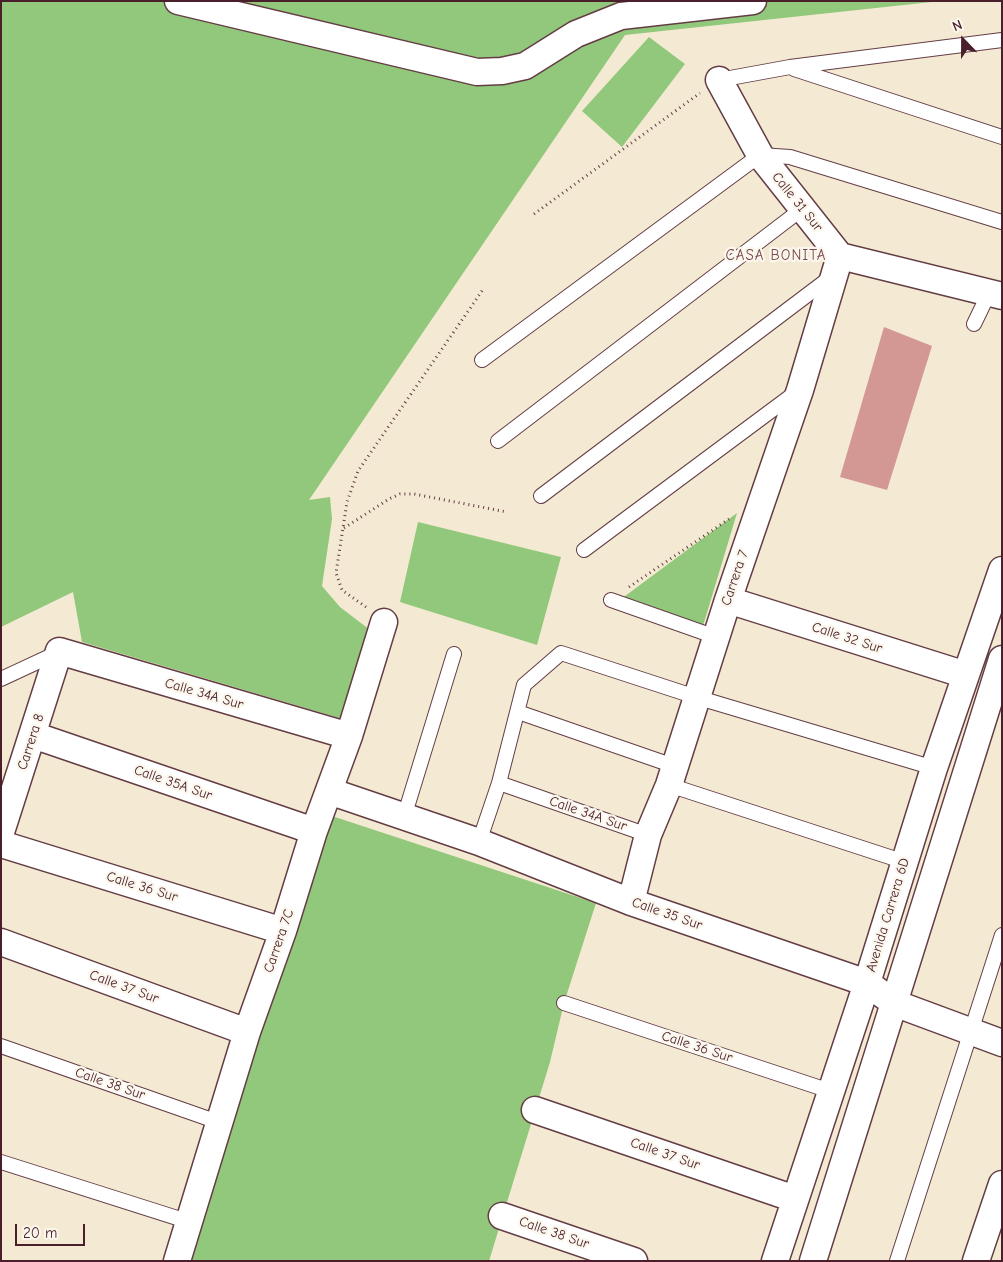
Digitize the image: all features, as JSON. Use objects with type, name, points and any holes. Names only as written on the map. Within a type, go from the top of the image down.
[{"type":"street","points":[[178,1],[477,72],[502,71],[525,66],[576,34],[621,16],[753,1]]},
{"type":"street","name":"Calle 31 Sur","points":[[719,80],[760,155],[802,209],[838,265]]},
{"type":"street","points":[[838,265],[995,294]]},
{"type":"street","name":"Carrera 7","points":[[631,902],[648,835],[672,776],[728,600],[800,390],[838,265]]},
{"type":"street","name":"Avenida Carrera 6D","points":[[775,1261],[867,983],[934,768],[1002,570]]},
{"type":"street","name":"Calle 32 Sur","points":[[728,600],[966,675]]},
{"type":"street","name":"Carrera 7C","points":[[177,1261],[247,1032],[283,931],[314,831],[349,736],[384,622]]},
{"type":"street","name":"Calle 34A Sur","points":[[59,651],[349,736]]},
{"type":"street","name":"Carrera 8","points":[[1,832],[59,651]]},
{"type":"street","points":[[813,1261],[1002,659]]},
{"type":"street","name":"Calle 35A Sur","points":[[33,735],[314,831]]},
{"type":"street","name":"Calle 35 Sur","points":[[329,791],[479,842],[631,902],[867,983],[894,1003],[1002,1043]]},
{"type":"street","name":"Calle 36 Sur","points":[[1,844],[283,931]]},
{"type":"street","name":"Calle 37 Sur","points":[[1,942],[247,1032]]},
{"type":"street","name":"Calle 37 Sur","points":[[535,1110],[795,1199]]},
{"type":"street","points":[[976,1261],[1002,1184]]},
{"type":"street","name":"Calle 38 Sur","points":[[502,1216],[634,1261]]},
{"type":"lane","points":[[719,80],[790,67],[1002,40]]},
{"type":"lane","points":[[790,67],[1002,137]]},
{"type":"lane","points":[[482,360],[760,155],[790,157],[1002,222]]},
{"type":"lane","points":[[498,441],[802,209]]},
{"type":"lane","points":[[541,496],[838,265]]},
{"type":"lane","points":[[974,324],[995,294]]},
{"type":"lane","points":[[584,550],[800,390]]},
{"type":"lane","points":[[610,600],[716,637]]},
{"type":"lane","points":[[1,679],[59,651]]},
{"type":"lane","points":[[404,817],[454,654]]},
{"type":"lane","points":[[479,842],[498,783],[524,685],[561,654],[696,697],[934,768]]},
{"type":"lane","points":[[518,712],[672,776],[905,862]]},
{"type":"lane","name":"Calle 34A Sur","points":[[498,783],[648,835]]},
{"type":"lane","points":[[897,1261],[1002,934]]},
{"type":"lane","name":"Calle 36 Sur","points":[[564,1003],[830,1092]]},
{"type":"lane","name":"Calle 38 Sur","points":[[1,1046],[218,1122]]},
{"type":"lane","points":[[1,1162],[190,1222]]},
{"type":"path","points":[[534,214],[719,80]]},
{"type":"path","points":[[384,622],[342,590],[336,573],[347,502],[358,471],[484,288]]},
{"type":"path","points":[[344,528],[400,494],[414,494],[507,512]]},
{"type":"path","points":[[610,600],[737,513]]},
{"type":"green space","points":[[1,1],[941,1],[625,35],[309,500],[330,497],[332,519],[322,586],[340,607],[374,633],[343,719],[82,642],[73,592],[1,627]]},
{"type":"green space","points":[[649,37],[685,64],[622,147],[582,111]]},
{"type":"green space","points":[[737,513],[703,626],[621,599]]},
{"type":"green space","points":[[418,522],[561,557],[537,645],[400,602]]},
{"type":"green space","points":[[332,816],[596,903],[564,1003],[550,1062],[489,1261],[186,1261]]},
{"type":"building","points":[[884,327],[932,346],[887,490],[840,477]]},
{"type":"district","name":"CASA BONITA","points":[[776,256]]}]
